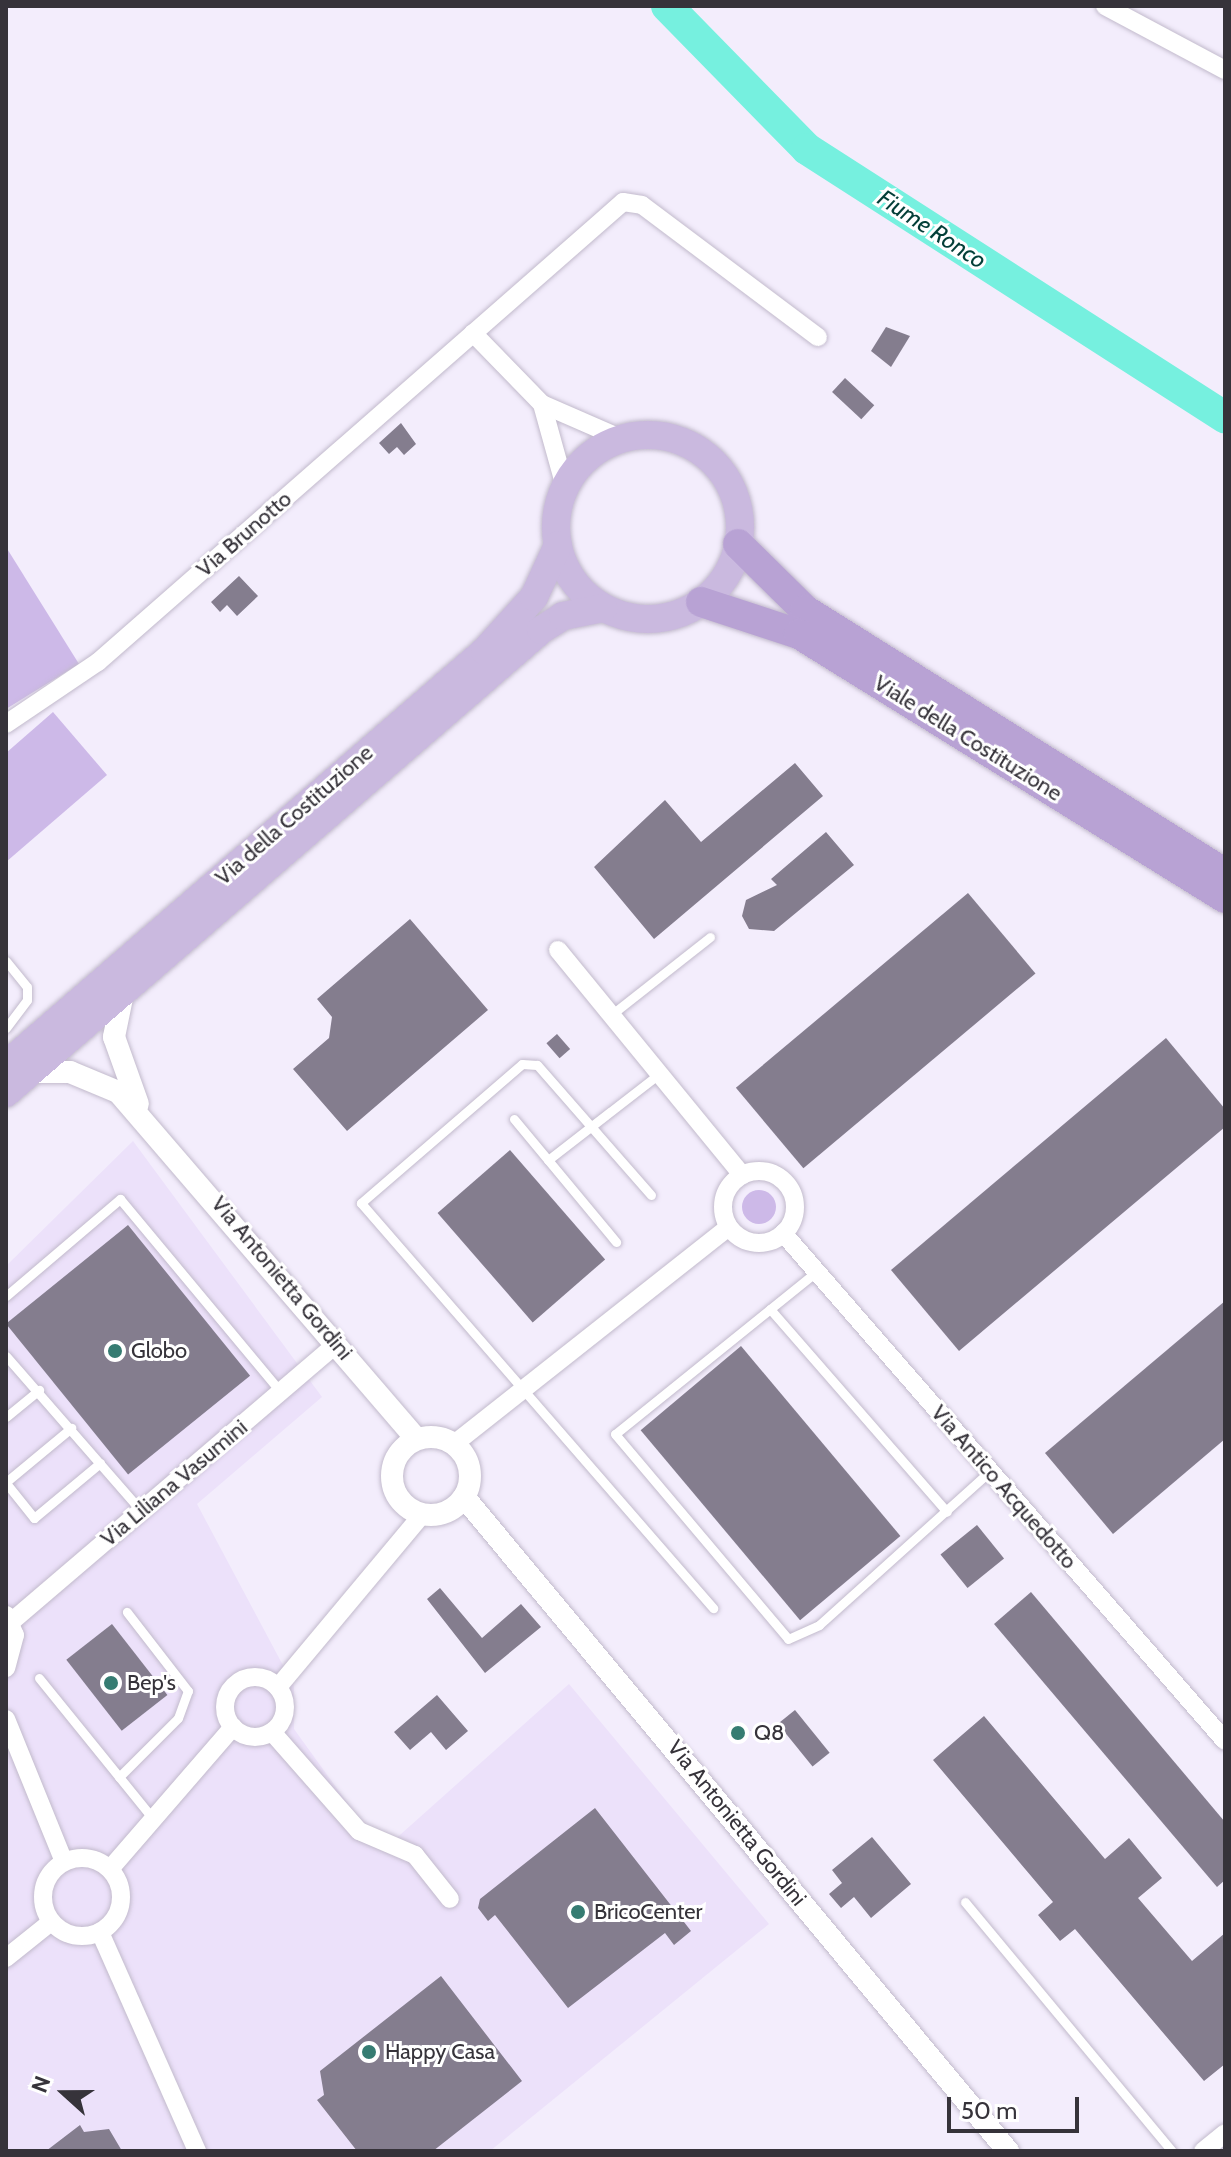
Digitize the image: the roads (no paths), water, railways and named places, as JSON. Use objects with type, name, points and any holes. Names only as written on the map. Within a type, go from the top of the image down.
[{"type":"highway","name":"Viale della Costituzione","points":[[738,544],[805,610],[1225,873]]},
{"type":"highway","name":"Viale della Costituzione","points":[[701,602],[799,634],[1225,898]]},
{"type":"main road","points":[[668,437],[709,459],[735,497],[738,544],[725,576],[701,602],[646,619],[603,608],[569,575],[558,545],[565,487],[588,457],[622,439],[668,437]]},
{"type":"main road","name":"Via della Costituzione","points":[[18,1068],[485,651],[534,597],[558,545]]},
{"type":"main road","name":"Via della Costituzione","points":[[18,1068],[123,993],[395,760],[541,630],[563,616],[603,608]]},
{"type":"main road","points":[[6,1093],[18,1068]]},
{"type":"street","points":[[1105,6],[1225,70]]},
{"type":"street","name":"Via Brunotto","points":[[6,724],[98,662],[623,202],[642,205],[818,337]]},
{"type":"street","points":[[473,333],[542,404],[622,439]]},
{"type":"street","points":[[542,404],[565,487]]},
{"type":"street","points":[[558,950],[742,1175]]},
{"type":"street","name":"Via Antonietta Gordini","points":[[123,993],[114,1037],[119,1062],[149,1122]]},
{"type":"street","name":"Via Antonietta Gordini","points":[[18,1068],[96,1079],[149,1122],[414,1436]]},
{"type":"street","points":[[765,1172],[784,1182],[794,1202],[783,1233],[761,1243],[729,1227],[723,1204],[742,1175],[765,1172]]},
{"type":"street","points":[[454,1444],[525,1392],[729,1227]]},
{"type":"street","name":"Via Antico Acquedotto","points":[[783,1233],[1225,1741]]},
{"type":"street","name":"Via Liliana Vasumini","points":[[8,1619],[141,1511],[337,1344]]},
{"type":"street","points":[[414,1436],[454,1444],[468,1463],[464,1497],[449,1511],[422,1515],[405,1506],[392,1480],[395,1461],[414,1436]]},
{"type":"street","name":"Via Antonietta Gordini","points":[[464,1497],[1008,2151]]},
{"type":"street","points":[[278,1687],[422,1515]]},
{"type":"street","points":[[6,1668],[15,1649],[8,1619]]},
{"type":"street","points":[[253,1677],[278,1687],[284,1716],[272,1732],[256,1737],[233,1727],[225,1710],[236,1684],[253,1677]]},
{"type":"street","points":[[6,1719],[64,1862]]},
{"type":"street","points":[[110,1869],[233,1727]]},
{"type":"street","points":[[272,1732],[359,1831],[415,1855],[450,1899]]},
{"type":"street","points":[[88,1858],[110,1869],[121,1906],[100,1932],[71,1935],[51,1922],[44,1889],[64,1862],[88,1858]]},
{"type":"street","points":[[6,1958],[51,1922]]},
{"type":"street","points":[[100,1932],[197,2151]]},
{"type":"street","points":[[1203,2151],[1225,2133]]},
{"type":"lane","points":[[611,1015],[710,937]]},
{"type":"lane","points":[[6,961],[27,987],[27,1000],[6,1028]]},
{"type":"lane","points":[[651,1195],[537,1065],[522,1064],[361,1203],[713,1608]]},
{"type":"lane","points":[[548,1160],[659,1074]]},
{"type":"lane","points":[[514,1119],[616,1242]]},
{"type":"lane","points":[[6,1296],[120,1199],[281,1392]]},
{"type":"lane","points":[[816,1272],[615,1434],[788,1639],[819,1625],[990,1471]]},
{"type":"lane","points":[[770,1309],[947,1512]]},
{"type":"lane","points":[[6,1356],[39,1390],[141,1511]]},
{"type":"lane","points":[[6,1417],[39,1390]]},
{"type":"lane","points":[[71,1428],[6,1483],[34,1518],[100,1463]]},
{"type":"lane","points":[[119,1777],[178,1718],[188,1691],[127,1612]]},
{"type":"lane","points":[[39,1678],[153,1819]]},
{"type":"lane","points":[[965,1902],[1172,2151]]},
{"type":"waterway","name":"Fiume Ronco","points":[[667,6],[807,149],[1225,417]]},
{"type":"place","name":"Globo","points":[[115,1351]]},
{"type":"place","name":"Bep's","points":[[111,1683]]},
{"type":"place","name":"Q8","points":[[738,1733]]},
{"type":"place","name":"BricoCenter","points":[[578,1912]]},
{"type":"place","name":"Happy Casa","points":[[369,2052]]}]
